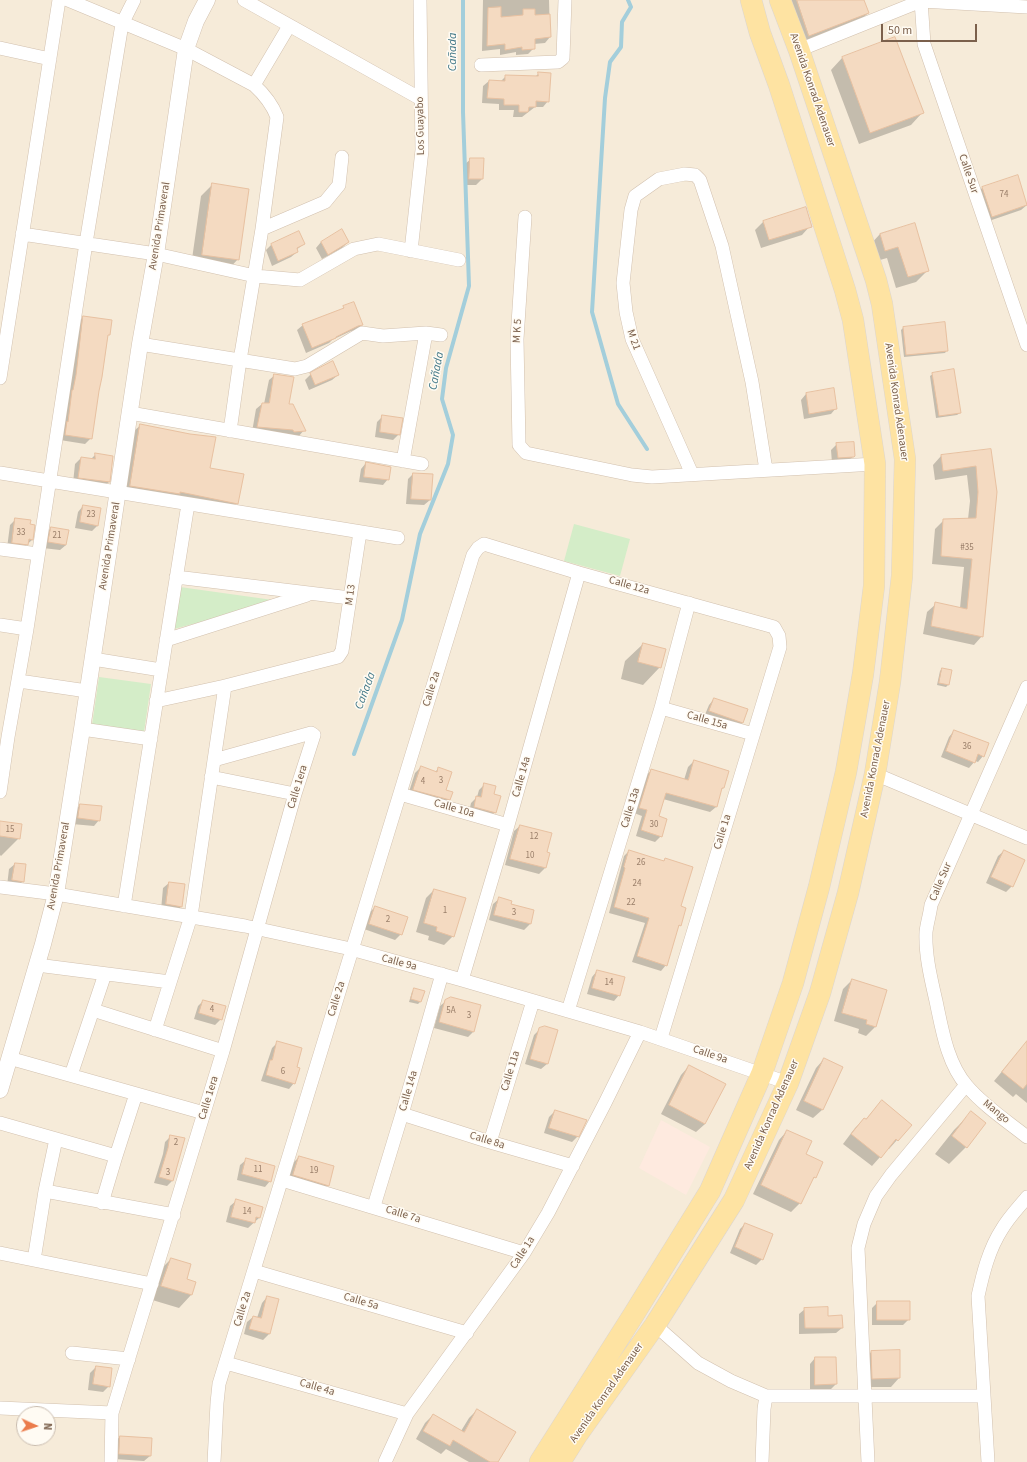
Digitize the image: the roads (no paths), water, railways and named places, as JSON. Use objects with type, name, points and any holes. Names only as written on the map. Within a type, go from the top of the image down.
[{"type":"main road","name":"Avenida Konrad Adenauer","points":[[540,1462],[710,1191],[762,1073],[793,983],[819,887],[846,772],[864,674],[874,586],[875,464],[852,320],[845,290],[779,86],[760,33],[751,0]]},
{"type":"main road","name":"Avenida Konrad Adenauer","points":[[560,1462],[577,1435],[655,1325],[734,1200],[788,1083],[820,993],[848,893],[875,774],[890,682],[902,576],[905,459],[882,304],[876,280],[799,50],[780,0]]},
{"type":"main road","points":[[845,290],[876,280]]},
{"type":"street","points":[[0,378],[59,0]]},
{"type":"street","points":[[68,0],[122,24],[186,49],[254,85],[272,104],[277,117],[255,276],[240,360],[230,431]]},
{"type":"street","points":[[0,792],[4,736],[18,681],[27,629],[86,243],[122,24],[134,0]]},
{"type":"street","name":"Avenida Primaveral","points":[[0,1090],[37,965],[56,894],[140,344],[156,254],[186,49],[196,21],[207,0]]},
{"type":"street","points":[[244,0],[421,99]]},
{"type":"street","name":"Los Guayabo","points":[[412,250],[421,167],[422,142],[420,0]]},
{"type":"street","points":[[482,65],[561,61],[563,58],[565,0]]},
{"type":"street","points":[[799,50],[921,0],[1027,7]]},
{"type":"street","name":"Calle Sur","points":[[921,0],[924,44],[1027,345]]},
{"type":"street","points":[[254,85],[289,26]]},
{"type":"street","points":[[0,48],[50,59]]},
{"type":"street","points":[[262,229],[325,202],[339,185],[342,157]]},
{"type":"street","name":"M 21","points":[[692,474],[632,339],[626,312],[623,283],[632,202],[635,196],[659,179],[685,174],[695,175],[700,180],[722,246],[752,382],[766,470]]},
{"type":"street","name":"M K 5","points":[[525,217],[518,339],[519,445],[526,453],[632,475],[652,477],[692,474]]},
{"type":"street","points":[[22,234],[156,254],[255,276],[300,280],[354,249],[378,244],[459,260]]},
{"type":"street","points":[[140,344],[296,369],[307,366],[362,333],[383,336],[426,333],[441,335]]},
{"type":"street","points":[[403,461],[426,333]]},
{"type":"street","points":[[130,413],[422,464]]},
{"type":"street","points":[[692,474],[875,464]]},
{"type":"street","points":[[0,473],[398,538]]},
{"type":"street","points":[[124,906],[188,504]]},
{"type":"street","name":"M 13","points":[[225,686],[338,657],[342,651],[360,532]]},
{"type":"street","name":"Calle 12a","points":[[484,544],[579,573],[774,627]]},
{"type":"street","name":"Calle 2a","points":[[215,1462],[218,1394],[226,1363],[473,555],[478,548],[484,544]]},
{"type":"street","points":[[0,549],[38,554]]},
{"type":"street","name":"Calle 14a","points":[[462,980],[508,825],[579,573]]},
{"type":"street","points":[[176,577],[350,598]]},
{"type":"street","points":[[166,640],[312,594]]},
{"type":"street","name":"Calle 13a","points":[[568,1011],[661,708],[689,603]]},
{"type":"street","points":[[0,625],[27,629]]},
{"type":"street","name":"Calle 1a","points":[[661,1038],[780,647],[779,636],[774,627]]},
{"type":"street","points":[[92,659],[161,670]]},
{"type":"street","points":[[18,681],[88,691]]},
{"type":"street","points":[[156,701],[225,686],[191,916],[156,1030]]},
{"type":"street","name":"Calle Sur","points":[[966,1085],[945,1044],[927,959],[926,931],[931,905],[1027,687]]},
{"type":"street","name":"Calle 15a","points":[[661,708],[753,734]]},
{"type":"street","points":[[82,729],[151,739]]},
{"type":"street","name":"Calle 1era","points":[[110,1462],[112,1413],[174,1215],[223,1051],[295,794],[314,735],[311,733],[214,760]]},
{"type":"street","points":[[875,774],[1027,838]]},
{"type":"street","points":[[212,777],[295,794]]},
{"type":"street","name":"Calle 10a","points":[[400,794],[508,825]]},
{"type":"street","name":"Calle 9a","points":[[0,887],[56,894],[191,916],[258,928],[352,949],[661,1038],[788,1083]]},
{"type":"street","points":[[37,965],[170,982]]},
{"type":"street","points":[[70,1075],[105,974]]},
{"type":"street","name":"Calle 14a","points":[[374,1206],[442,974]]},
{"type":"street","name":"Calle 11a","points":[[490,1142],[533,1001]]},
{"type":"street","points":[[93,1010],[223,1051]]},
{"type":"street","name":"Calle 1a","points":[[385,1462],[407,1414],[524,1253],[573,1166],[640,1032]]},
{"type":"street","points":[[9,1058],[204,1113]]},
{"type":"street","points":[[868,1462],[858,1248],[864,1224],[876,1196],[891,1175],[966,1085]]},
{"type":"street","name":"Mango","points":[[966,1085],[980,1100],[1027,1137]]},
{"type":"street","points":[[102,1202],[136,1094]]},
{"type":"street","name":"Calle 8a","points":[[402,1114],[573,1166]]},
{"type":"street","points":[[0,1123],[116,1156]]},
{"type":"street","points":[[34,1260],[45,1191],[56,1139]]},
{"type":"street","name":"Calle 7a","points":[[282,1180],[374,1206],[524,1253]]},
{"type":"street","points":[[45,1191],[174,1215]]},
{"type":"street","points":[[988,1462],[978,1296],[983,1274],[992,1247],[1002,1228],[1027,1197]]},
{"type":"street","points":[[0,1253],[152,1284]]},
{"type":"street","name":"Calle 5a","points":[[254,1271],[467,1333]]},
{"type":"street","points":[[655,1325],[698,1363],[732,1381],[766,1396],[983,1396]]},
{"type":"street","points":[[72,1354],[129,1359]]},
{"type":"street","name":"Calle 4a","points":[[226,1363],[407,1414]]},
{"type":"street","points":[[762,1462],[764,1409],[766,1396]]},
{"type":"street","points":[[0,1408],[112,1413]]},
{"type":"waterway","name":"Cañada","points":[[354,754],[402,620],[420,534],[448,464],[453,435],[442,399],[446,368],[469,286],[463,112],[463,0]]},
{"type":"waterway","points":[[628,0],[631,7],[622,22],[621,47],[610,62],[605,98],[592,312],[618,404],[647,449]]}]
